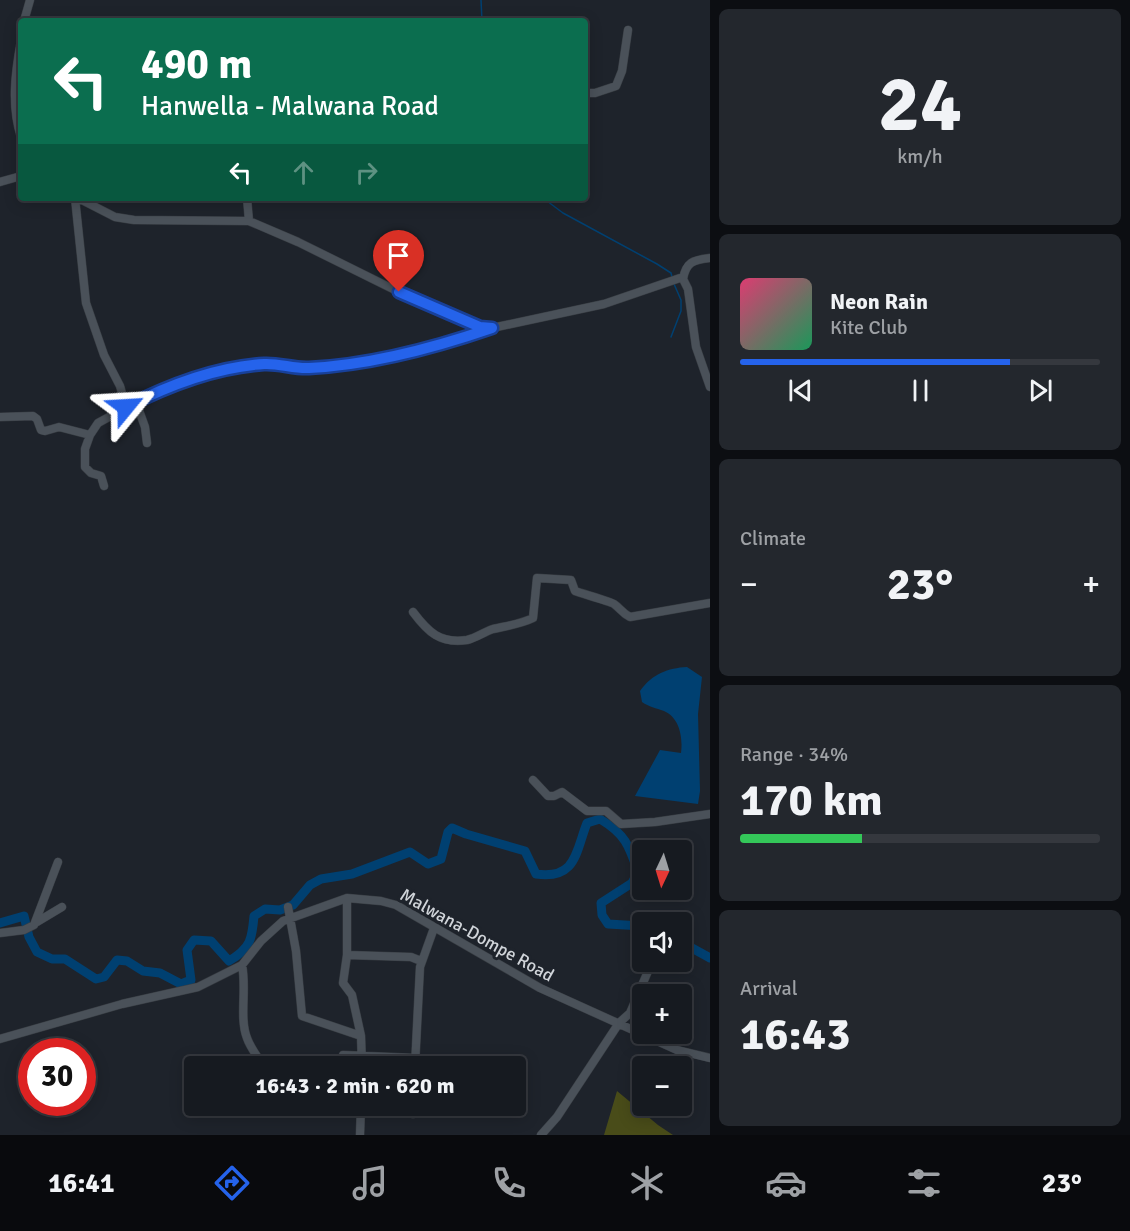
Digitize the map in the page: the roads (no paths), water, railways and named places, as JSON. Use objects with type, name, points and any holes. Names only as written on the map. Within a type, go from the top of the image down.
[{"type":"street","points":[[25,18],[30,0]]},
{"type":"street","points":[[588,93],[616,86],[622,71],[628,30]]},
{"type":"street","points":[[18,66],[15,92],[15,119],[18,128]]},
{"type":"street","points":[[0,182],[18,177]]},
{"type":"street","points":[[76,201],[86,303],[104,355],[120,386],[126,407]]},
{"type":"street","points":[[82,201],[115,217],[134,220],[249,221],[298,242],[399,292],[480,327],[492,328]]},
{"type":"street","points":[[247,201],[249,221]]},
{"type":"street","points":[[104,486],[101,476],[91,473],[85,467],[85,449],[90,435],[98,423],[160,390],[217,370],[266,364],[308,369],[444,345],[492,328],[604,304],[676,280],[692,261],[710,258]]},
{"type":"street","points":[[676,280],[688,289],[696,347],[710,387]]},
{"type":"street","points":[[136,402],[145,427],[147,443]]},
{"type":"street","points":[[0,417],[33,416],[37,419],[41,430],[59,427],[90,435]]},
{"type":"street","points":[[413,612],[434,636],[452,640],[467,640],[482,632],[533,618],[537,578],[571,580],[575,591],[613,602],[623,614],[630,616],[710,603]]},
{"type":"street","points":[[532,780],[548,796],[562,792],[587,811],[606,811],[621,824],[655,822],[710,814]]},
{"type":"street","points":[[30,927],[58,862]]},
{"type":"street","points":[[347,898],[347,955],[344,983],[351,995],[362,1055]]},
{"type":"street","name":"Malwana-Dompe Road","points":[[0,1040],[122,1004],[198,987],[242,965],[261,941],[283,921],[347,898],[381,901],[396,905],[540,988],[677,1050],[710,1058]]},
{"type":"street","points":[[0,933],[30,927],[62,907]]},
{"type":"street","points":[[288,907],[297,951],[302,1016],[360,1036]]},
{"type":"street","points":[[415,1056],[421,961],[434,928]]},
{"type":"street","points":[[347,955],[411,957],[421,961]]},
{"type":"street","points":[[242,965],[245,1029],[247,1038],[257,1056]]},
{"type":"street","points":[[541,1135],[557,1117],[619,1023],[630,1013],[648,972]]},
{"type":"street","points":[[343,1055],[380,1056]]},
{"type":"street","points":[[360,1135],[361,1116]]},
{"type":"water","points":[[687,667],[702,677],[698,714],[700,791],[698,804],[635,796],[660,750],[681,753],[682,747],[681,735],[674,718],[642,702],[640,691],[650,680],[661,673]]},
{"type":"waterway","points":[[481,0],[482,18]]},
{"type":"waterway","points":[[547,201],[563,213],[657,264],[671,273],[672,277]]},
{"type":"waterway","points":[[671,337],[681,311],[681,300],[674,284]]},
{"type":"waterway","points":[[0,923],[24,916],[29,937],[37,952],[52,959],[65,959],[96,979],[104,977],[117,960],[127,961],[143,971],[160,973],[181,984],[191,980],[187,950],[194,940],[211,941],[229,961],[242,952],[249,942],[254,916],[265,909],[280,910],[293,905],[310,885],[321,879],[352,874],[410,852],[428,864],[441,859],[448,832],[452,828],[525,851],[536,874],[550,875],[567,868],[577,853],[587,823],[600,819],[621,835],[632,854],[638,872],[632,883],[601,903],[602,915],[608,924],[632,925]]},
{"type":"waterway","points":[[692,948],[710,958]]}]
